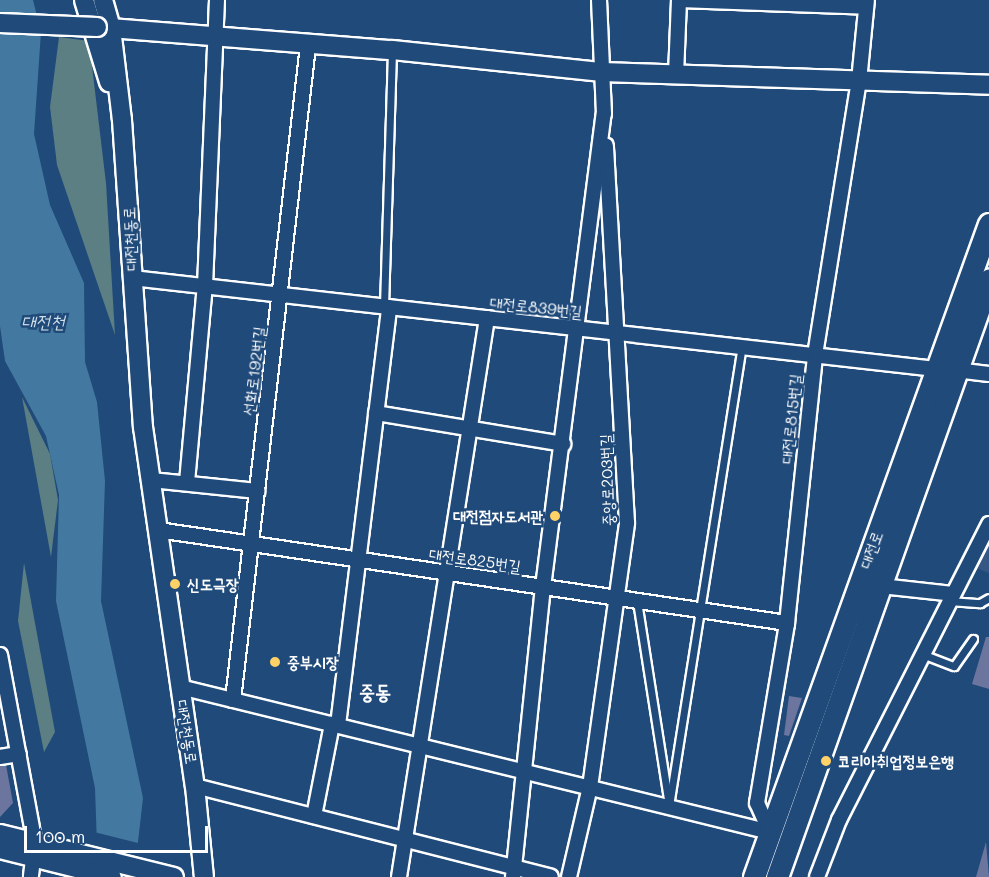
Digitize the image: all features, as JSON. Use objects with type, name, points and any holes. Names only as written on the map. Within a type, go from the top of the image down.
[{"type":"main road","points":[[84,0],[122,120]]},
{"type":"main road","name":"대전천동로","points":[[103,0],[104,28],[122,120],[143,427],[195,786],[204,877]]},
{"type":"main road","points":[[0,23],[104,28],[308,46],[392,50],[603,72],[989,85]]},
{"type":"main road","name":"대전로","points":[[777,877],[881,586],[989,224]]},
{"type":"main road","name":"대전로","points":[[754,877],[946,369],[989,280]]},
{"type":"main road","points":[[0,834],[43,853],[112,877]]},
{"type":"main road","points":[[0,849],[43,853],[174,877]]},
{"type":"street","points":[[187,482],[205,286],[217,0]]},
{"type":"street","points":[[513,872],[543,587],[604,114],[599,0]]},
{"type":"street","points":[[676,75],[679,0]]},
{"type":"street","name":"대전로815번길","points":[[679,0],[866,4],[859,81],[814,355],[787,623],[756,803],[770,832]]},
{"type":"street","name":"선화로192번길","points":[[233,700],[308,46]]},
{"type":"street","name":"중앙로203번길","points":[[569,877],[590,787],[627,523],[604,114]]},
{"type":"street","name":"대전로839번길","points":[[132,278],[989,374]]},
{"type":"street","points":[[314,816],[335,725],[358,560],[387,306]]},
{"type":"street","points":[[399,877],[487,318]]},
{"type":"street","points":[[376,413],[563,444]]},
{"type":"street","points":[[151,480],[257,491]]},
{"type":"street","points":[[817,877],[839,820],[989,524]]},
{"type":"street","name":"대전로825번길","points":[[158,530],[787,623]]},
{"type":"street","points":[[881,586],[951,597]]},
{"type":"street","points":[[0,655],[19,754],[43,853],[31,877]]},
{"type":"street","points":[[180,687],[770,832]]},
{"type":"street","points":[[0,757],[19,754]]},
{"type":"street","points":[[195,786],[405,840],[513,872],[551,877]]},
{"type":"lane","points":[[387,306],[392,50]]},
{"type":"lane","points":[[669,806],[742,347]]},
{"type":"lane","points":[[951,597],[980,603],[989,598]]},
{"type":"lane","points":[[637,601],[669,806]]},
{"type":"lane","points":[[922,654],[954,666],[973,639]]},
{"type":"shaded area","points":[[989,543],[989,573],[976,568]]},
{"type":"green space","points":[[59,37],[89,41],[106,183],[115,335],[57,165],[50,107]]},
{"type":"green space","points":[[22,397],[50,454],[58,500],[51,557]]},
{"type":"green space","points":[[24,563],[55,732],[44,752],[18,621]]},
{"type":"water","name":"대전천","points":[[0,0],[33,0],[41,32],[34,134],[50,205],[84,283],[85,362],[97,402],[105,481],[101,601],[143,798],[134,877],[97,845],[95,788],[56,601],[59,495],[46,436],[5,361],[0,326]]},
{"type":"pier","points":[[94,832],[142,844],[137,877],[86,877]]},
{"type":"building","points":[[986,637],[989,637],[989,689],[972,684]]},
{"type":"building","points":[[789,696],[802,698],[789,736],[784,735]]},
{"type":"building","points":[[6,765],[13,803],[0,817],[0,766]]},
{"type":"building","points":[[986,842],[989,877],[976,877]]},
{"type":"place","name":"대전점자도서관","points":[[555,516]]},
{"type":"place","name":"신도극장","points":[[175,584]]},
{"type":"place","name":"중부시장","points":[[275,662]]},
{"type":"place","name":"코리아취업정보은행","points":[[826,761]]},
{"type":"district","name":"중동","points":[[375,691]]}]
